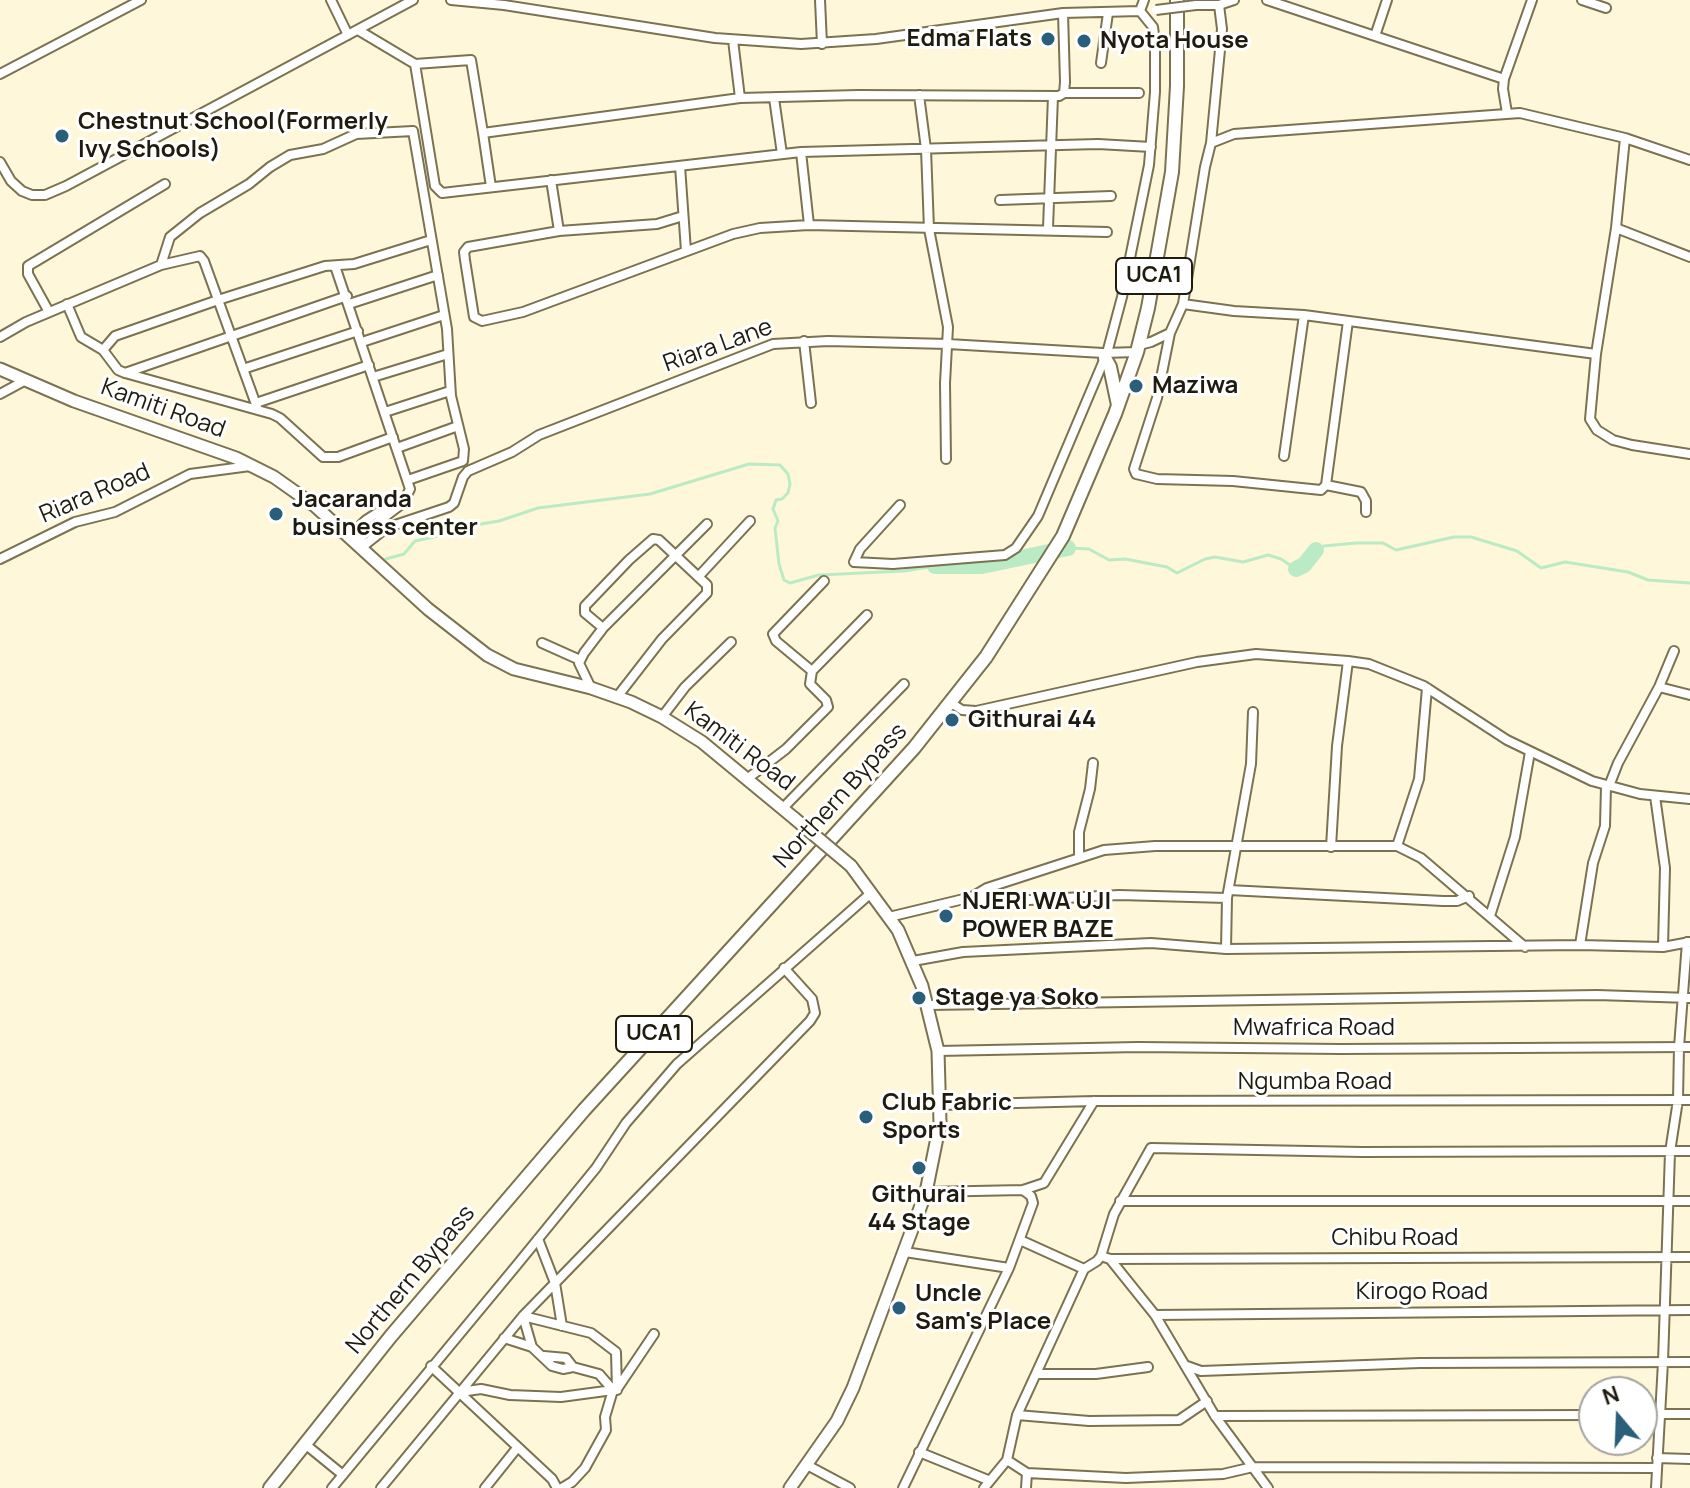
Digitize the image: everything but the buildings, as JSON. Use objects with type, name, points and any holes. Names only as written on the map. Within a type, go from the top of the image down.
[{"type":"main road","name":"Northern Bypass","points":[[270,1488],[391,1336],[584,1110],[874,795],[951,703],[1002,634],[1063,536],[1118,405],[1144,327],[1172,172],[1177,86],[1177,0]]},
{"type":"main road","points":[[1106,355],[1118,405]]},
{"type":"main road","name":"Kamiti Road","points":[[0,369],[24,381],[254,466],[295,490],[428,609],[497,661],[514,669],[617,697],[662,717],[695,737],[851,866],[889,917],[913,961],[928,1005],[938,1051],[940,1105],[934,1161],[905,1252],[848,1400],[790,1488]]},
{"type":"street","points":[[0,74],[141,0]]},
{"type":"street","points":[[331,0],[348,35]]},
{"type":"street","points":[[0,162],[11,181],[22,191],[45,195],[413,0]]},
{"type":"street","points":[[451,0],[504,3],[733,40],[822,44],[1063,13],[1156,10],[1219,5],[1234,0]]},
{"type":"street","points":[[820,0],[822,44]]},
{"type":"street","points":[[1140,11],[1144,0]]},
{"type":"street","points":[[1267,0],[1504,79]]},
{"type":"street","points":[[1375,36],[1387,0]]},
{"type":"street","points":[[1507,113],[1504,79],[1532,0]]},
{"type":"street","points":[[1582,0],[1606,8]]},
{"type":"street","points":[[1219,5],[1222,29],[1211,143],[1183,304],[1166,335],[1157,398],[1134,469],[1136,474],[1157,479],[1233,481],[1321,490],[1326,485],[1348,321]]},
{"type":"street","points":[[900,505],[860,549],[854,562],[977,559],[1011,553],[1038,516],[1117,322],[1151,147],[1155,42],[1153,27],[1140,11]]},
{"type":"street","points":[[1063,13],[1064,93]]},
{"type":"street","points":[[1101,63],[1108,13]]},
{"type":"street","points":[[358,30],[415,64],[471,60],[491,187]]},
{"type":"street","points":[[733,40],[740,98]]},
{"type":"street","points":[[415,64],[435,186],[442,193],[801,152],[1098,144],[1151,147]]},
{"type":"street","points":[[483,133],[740,98],[1139,93]]},
{"type":"street","points":[[919,95],[926,149],[929,229],[948,327],[946,459]]},
{"type":"street","points":[[1048,228],[1053,96]]},
{"type":"street","points":[[774,98],[782,154]]},
{"type":"street","points":[[1211,143],[1234,134],[1507,113],[1530,114],[1625,138],[1690,160]]},
{"type":"street","points":[[161,265],[170,237],[200,213],[290,155],[323,149],[361,134],[413,131],[444,315],[450,391],[464,449],[463,461],[408,480]]},
{"type":"street","points":[[1625,138],[1590,419],[1597,430],[1613,440],[1690,454]]},
{"type":"street","points":[[801,152],[809,225]]},
{"type":"street","points":[[680,166],[686,251]]},
{"type":"street","points":[[551,180],[559,231]]},
{"type":"street","points":[[49,312],[28,274],[28,266],[165,184]]},
{"type":"street","points":[[1000,200],[1111,196]]},
{"type":"street","points":[[683,216],[657,224],[559,231],[466,248],[465,260],[476,320],[523,312],[748,231],[809,225],[929,229],[1048,228],[1107,232]]},
{"type":"street","points":[[1616,228],[1690,257]]},
{"type":"street","points":[[103,350],[115,336],[218,300],[325,266],[367,261],[431,240]]},
{"type":"street","points":[[0,337],[49,312],[161,265],[200,256],[257,406]]},
{"type":"street","points":[[335,266],[410,492],[403,503],[356,542]]},
{"type":"street","points":[[125,373],[230,335],[438,275]]},
{"type":"street","points":[[67,304],[81,337],[103,350],[118,370],[257,406],[280,418],[323,457],[338,457],[393,437]]},
{"type":"street","points":[[1183,304],[1304,315],[1596,354]]},
{"type":"street","points":[[362,342],[444,315]]},
{"type":"street","points":[[1284,456],[1304,315]]},
{"type":"street","points":[[1144,327],[1166,335]]},
{"type":"street","points":[[243,369],[358,331]]},
{"type":"street","name":"Riara Lane","points":[[356,542],[386,528],[449,507],[454,503],[468,471],[512,452],[551,429],[773,344],[804,341],[948,344],[1106,355],[1138,348],[1166,335]]},
{"type":"street","points":[[804,341],[811,403]]},
{"type":"street","points":[[373,377],[448,354]]},
{"type":"street","points":[[257,406],[369,365]]},
{"type":"street","points":[[0,394],[24,381]]},
{"type":"street","points":[[385,412],[450,391]]},
{"type":"street","points":[[397,448],[458,426]]},
{"type":"street","name":"Riara Road","points":[[0,559],[75,522],[115,512],[190,474],[254,466]]},
{"type":"street","points":[[1326,485],[1361,492],[1366,501],[1366,512]]},
{"type":"street","points":[[699,576],[750,521]]},
{"type":"street","points":[[580,660],[603,628],[707,524]]},
{"type":"street","points":[[603,628],[584,609],[629,560],[656,539],[707,585],[707,593],[662,639],[617,697]]},
{"type":"street","points":[[812,671],[776,641],[773,634],[824,581]]},
{"type":"street","points":[[747,779],[786,749],[828,707],[826,700],[810,684],[812,671],[867,615]]},
{"type":"street","points":[[662,717],[685,687],[731,642]]},
{"type":"street","points":[[542,643],[580,660],[591,688]]},
{"type":"street","points":[[1580,945],[1593,863],[1605,826],[1608,786],[1674,651]]},
{"type":"street","points":[[951,703],[962,710],[976,711],[1197,662],[1244,655],[1348,661],[1383,669],[1427,688],[1507,740],[1608,786],[1655,796],[1690,799]]},
{"type":"street","points":[[1331,847],[1337,746],[1348,661]]},
{"type":"street","points":[[783,808],[904,684]]},
{"type":"street","points":[[1659,687],[1690,695]]},
{"type":"street","points":[[1397,846],[1419,779],[1427,688]]},
{"type":"street","points":[[1226,949],[1228,894],[1251,764],[1253,712]]},
{"type":"street","points":[[1490,916],[1518,826],[1530,752]]},
{"type":"street","points":[[1079,857],[1079,832],[1093,763]]},
{"type":"street","points":[[1655,796],[1665,868],[1663,947]]},
{"type":"street","points":[[889,917],[972,897],[987,888],[1104,850],[1155,846],[1397,846],[1421,858],[1525,947]]},
{"type":"street","points":[[332,1488],[596,1168],[626,1123],[677,1064],[871,893]]},
{"type":"street","points":[[972,897],[1011,901],[1119,895],[1228,894],[1457,901],[1469,896]]},
{"type":"street","points":[[913,961],[963,952],[1151,943],[1226,949],[1663,947],[1689,942],[1687,998],[1679,1047],[1678,1100],[1670,1152],[1656,1488]]},
{"type":"street","points":[[381,1488],[523,1316],[810,1021],[815,1013],[812,999],[784,968]]},
{"type":"street","points":[[928,1005],[1597,995],[1687,998]]},
{"type":"street","name":"Mwafrica Road","points":[[938,1051],[1138,1047],[1690,1047]]},
{"type":"street","name":"Ngumba Road","points":[[940,1105],[1094,1101],[1690,1100]]},
{"type":"street","points":[[926,1192],[1023,1190],[1047,1181],[1094,1101]]},
{"type":"street","points":[[1105,1258],[1111,1222],[1151,1148],[1362,1152],[1690,1151]]},
{"type":"street","points":[[903,1488],[1009,1268],[1033,1203],[1031,1196],[1023,1190]]},
{"type":"street","points":[[1120,1201],[1690,1201]]},
{"type":"street","points":[[538,1239],[555,1283],[562,1326]]},
{"type":"street","points":[[1020,1240],[1084,1269]]},
{"type":"street","points":[[905,1252],[1009,1268]]},
{"type":"street","name":"Chibu Road","points":[[1105,1258],[1690,1257]]},
{"type":"street","points":[[919,1452],[986,1484],[1007,1460],[1017,1415],[1084,1269],[1105,1258]]},
{"type":"street","points":[[1105,1258],[1155,1315],[1215,1416],[1268,1488]]},
{"type":"street","name":"Kirogo Road","points":[[1155,1315],[1690,1310]]},
{"type":"street","points":[[523,1316],[591,1333],[615,1348],[618,1360],[615,1390]]},
{"type":"street","points":[[523,1316],[532,1347]]},
{"type":"street","points":[[431,1366],[560,1488],[579,1476],[601,1440],[615,1390],[654,1334]]},
{"type":"street","points":[[504,1338],[532,1347],[552,1366],[563,1369],[573,1367],[599,1374],[615,1390]]},
{"type":"street","points":[[1187,1366],[1201,1371],[1405,1363],[1690,1362]]},
{"type":"street","points":[[1037,1374],[1096,1374],[1148,1367]]},
{"type":"street","points":[[459,1392],[481,1389],[510,1395],[561,1397],[615,1390]]},
{"type":"street","points":[[1017,1415],[1089,1421],[1179,1420],[1207,1401]]},
{"type":"street","points":[[1660,1414],[1690,1414]]},
{"type":"street","points":[[1215,1416],[1578,1415]]},
{"type":"street","points":[[305,1444],[343,1475]]},
{"type":"street","points":[[485,1488],[517,1448]]},
{"type":"street","points":[[1007,1460],[1027,1473],[1126,1478],[1223,1474],[1253,1467],[1657,1463],[1690,1459]]},
{"type":"street","points":[[807,1465],[850,1488]]},
{"type":"street","points":[[1026,1488],[1027,1473]]},
{"type":"waterway","points":[[386,559],[404,554],[415,541],[462,531],[538,508],[650,494],[749,464],[780,465],[788,474],[788,493],[776,500],[773,509],[778,521],[775,528],[784,580],[790,583],[819,575],[904,571],[935,566]]},
{"type":"waterway","points":[[1316,550],[1324,546],[1356,543],[1383,543],[1396,550],[1454,537],[1471,537],[1517,551],[1541,568],[1565,562],[1628,572],[1648,580],[1690,583]]},
{"type":"waterway","points":[[1068,548],[1089,549],[1109,560],[1125,559],[1167,567],[1177,573],[1215,557],[1243,562],[1268,555],[1296,569]]},
{"type":"waterway","points":[[935,566],[982,566],[1068,548]]},
{"type":"waterway","points":[[1296,569],[1304,565],[1316,550]]},
{"type":"place","name":"Edma Flats","points":[[1048,39]]},
{"type":"place","name":"Nyota House","points":[[1084,41]]},
{"type":"place","name":"Chestnut School(Formerly Ivy Schools)","points":[[62,136]]},
{"type":"place","name":"Maziwa","points":[[1136,386]]},
{"type":"place","name":"Jacaranda business center","points":[[276,514]]},
{"type":"place","name":"Githurai 44","points":[[952,720]]},
{"type":"place","name":"NJERI WA UJI POWER BAZE","points":[[946,916]]},
{"type":"place","name":"Stage ya Soko","points":[[919,998]]},
{"type":"place","name":"Club Fabric Sports","points":[[866,1117]]},
{"type":"place","name":"Githurai 44 Stage","points":[[919,1168]]},
{"type":"place","name":"Uncle Sam's Place","points":[[899,1308]]}]
